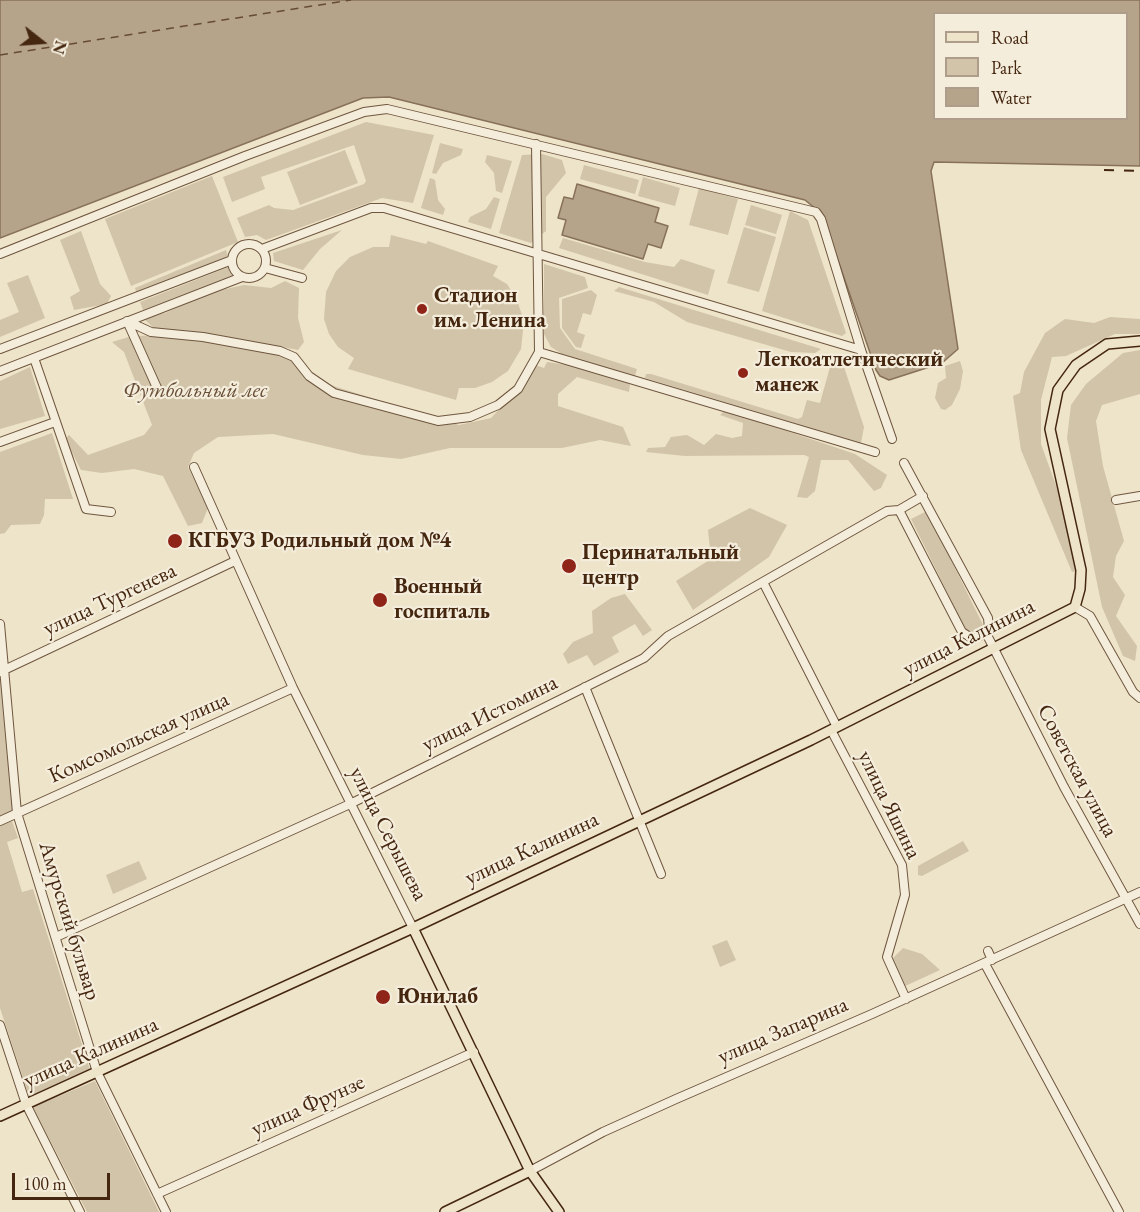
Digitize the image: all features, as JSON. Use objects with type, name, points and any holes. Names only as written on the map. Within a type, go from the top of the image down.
[{"type":"main road","points":[[1075,607],[1080,589],[1081,570],[1050,429],[1058,390],[1076,365],[1107,344],[1140,341]]},
{"type":"main road","name":"улица Калинина","points":[[0,1116],[412,928],[834,728],[1075,607]]},
{"type":"main road","name":"улица Серышева","points":[[412,928],[530,1171],[559,1212]]},
{"type":"main road","name":"улица Запарина","points":[[445,1212],[458,1209],[530,1171]]},
{"type":"street","points":[[0,254],[245,156],[376,109],[387,109],[816,212],[821,219],[861,350],[892,439]]},
{"type":"street","points":[[127,321],[151,332],[203,337],[280,351],[294,357],[309,376],[334,393],[438,421],[470,417],[498,405],[518,389],[540,352],[536,144]]},
{"type":"street","points":[[242,277],[237,273],[232,261],[234,253],[243,245],[250,244],[262,249],[378,207],[861,350]]},
{"type":"street","points":[[0,371],[242,277],[255,278],[265,268],[266,262],[262,249]]},
{"type":"street","points":[[0,349],[232,261]]},
{"type":"street","points":[[265,268],[302,278]]},
{"type":"street","points":[[127,321],[158,390]]},
{"type":"street","points":[[540,352],[874,452]]},
{"type":"street","points":[[34,357],[86,509],[111,512]]},
{"type":"street","points":[[0,442],[55,422]]},
{"type":"street","name":"Советская улица","points":[[904,463],[987,618],[989,628],[986,633],[993,648],[1124,898],[1140,924]]},
{"type":"street","name":"улица Серышева","points":[[194,467],[294,688],[412,928]]},
{"type":"street","name":"улица Истомина","points":[[56,937],[350,804],[644,658],[668,636],[887,511],[899,510],[923,496]]},
{"type":"street","points":[[1116,500],[1140,496]]},
{"type":"street","points":[[899,510],[962,632],[973,639],[986,633]]},
{"type":"street","name":"улица Тургенева","points":[[2,671],[235,561]]},
{"type":"street","name":"улица Яшина","points":[[763,582],[902,865],[905,895],[886,957],[906,999]]},
{"type":"street","points":[[1075,607],[1090,616],[1133,692],[1140,699]]},
{"type":"street","name":"Амурский бульвар","points":[[0,624],[2,671],[17,813],[97,1072],[166,1212]]},
{"type":"street","points":[[585,687],[661,874]]},
{"type":"street","name":"Комсомольская улица","points":[[0,821],[294,688]]},
{"type":"street","name":"улица Запарина","points":[[530,1171],[603,1132],[989,962],[1140,892]]},
{"type":"street","points":[[988,951],[989,962],[1119,1212]]},
{"type":"street","points":[[0,1025],[26,1104],[80,1212]]},
{"type":"street","name":"улица Фрунзе","points":[[157,1194],[474,1052]]},
{"type":"green space","points":[[366,122],[434,135],[413,203],[382,198],[266,240],[257,235],[245,237],[237,218],[269,205],[274,208],[293,210],[364,184],[366,181],[354,145],[261,177],[265,189],[232,202],[223,177]]},
{"type":"green space","points":[[440,143],[463,149],[461,155],[443,163],[436,174],[432,173]]},
{"type":"green space","points":[[345,150],[358,183],[300,205],[287,172]]},
{"type":"green space","points":[[542,154],[562,160],[566,173],[546,197],[546,231],[531,243],[499,233],[522,155]]},
{"type":"green space","points":[[487,155],[512,161],[502,193],[496,191],[494,173],[485,162]]},
{"type":"green space","points":[[584,165],[639,180],[635,194],[580,179]]},
{"type":"green space","points":[[212,176],[238,242],[131,286],[105,219]]},
{"type":"green space","points":[[643,177],[680,188],[675,206],[638,196]]},
{"type":"green space","points":[[430,178],[435,180],[438,200],[445,209],[443,215],[421,208]]},
{"type":"green space","points":[[699,188],[738,199],[728,235],[689,225]]},
{"type":"green space","points":[[494,197],[500,199],[491,229],[468,222],[470,217],[486,209]]},
{"type":"green space","points":[[751,205],[782,215],[776,234],[745,225]]},
{"type":"green space","points":[[790,211],[808,220],[846,333],[842,336],[762,311]]},
{"type":"green space","points":[[744,227],[776,237],[759,292],[727,283]]},
{"type":"green space","points":[[342,230],[320,249],[303,270],[274,261],[273,253]]},
{"type":"green space","points":[[81,231],[100,284],[111,296],[107,304],[74,310],[70,297],[80,291],[60,240]]},
{"type":"green space","name":"Стадион им. Ленина","points":[[391,235],[426,244],[428,241],[498,266],[493,276],[507,284],[517,300],[524,321],[521,349],[508,371],[492,382],[475,388],[459,388],[456,400],[348,369],[354,358],[338,347],[329,334],[324,319],[326,292],[336,271],[350,257],[373,247],[389,247]]},
{"type":"green space","points":[[563,238],[645,262],[674,267],[681,259],[715,270],[708,295],[559,248]]},
{"type":"green space","points":[[226,250],[228,256],[137,294],[135,288]]},
{"type":"green space","points":[[544,264],[585,277],[588,288],[559,298],[560,328],[575,349],[637,369],[635,376],[562,354],[551,347],[544,334]]},
{"type":"green space","points":[[231,266],[234,275],[143,310],[140,302]]},
{"type":"green space","points":[[28,275],[45,318],[0,337],[0,320],[19,312],[7,283]]},
{"type":"green space","points":[[285,281],[299,288],[298,318],[304,342],[298,350],[211,334],[158,332],[143,318],[165,313],[212,292],[244,285],[271,288]]},
{"type":"green space","points":[[619,287],[821,349],[815,353],[791,352],[687,322],[654,302],[614,291]]},
{"type":"green space","points":[[591,290],[597,295],[591,315],[583,313],[577,332],[585,335],[581,348],[576,347],[562,328],[562,299]]},
{"type":"green space","points":[[1110,317],[1140,319],[1140,334],[1115,334],[1066,356],[1052,357],[1041,400],[1041,444],[1058,491],[1077,571],[1072,572],[1021,450],[1013,396],[1020,393],[1024,372],[1045,333],[1065,319],[1094,323]]},
{"type":"green space","name":"Футбольный лес","points":[[171,335],[285,354],[314,380],[459,425],[491,418],[509,399],[530,363],[544,368],[547,362],[567,365],[630,384],[629,392],[577,377],[558,394],[558,406],[623,427],[631,446],[600,440],[562,448],[450,448],[401,459],[363,455],[273,434],[218,437],[194,453],[188,467],[208,508],[202,523],[188,526],[163,476],[134,469],[102,473],[81,470],[65,439],[69,435],[88,455],[144,435],[152,425],[124,352],[112,342],[132,336]]},
{"type":"green space","points":[[1140,350],[1140,394],[1102,405],[1096,421],[1103,466],[1124,541],[1116,556],[1113,577],[1125,595],[1116,616],[1137,646],[1135,661],[1123,656],[1102,607],[1067,438],[1071,405],[1086,384],[1123,353]]},
{"type":"green space","points":[[960,361],[963,371],[960,389],[952,405],[945,410],[941,409],[935,398],[938,383],[946,378],[945,366]]},
{"type":"green space","points":[[838,362],[843,364],[864,427],[861,443],[645,378],[646,374],[651,374],[798,419],[802,417],[807,400],[820,403],[830,367]]},
{"type":"green space","points":[[30,367],[45,416],[0,429],[0,381]]},
{"type":"green space","points":[[725,410],[855,454],[887,475],[881,488],[874,491],[848,460],[821,460],[815,491],[807,498],[797,497],[809,457],[804,455],[685,456],[646,452],[648,448],[665,447],[671,437],[687,435],[704,445],[716,434],[732,438],[742,436],[743,423],[720,415]]},
{"type":"green space","points":[[52,433],[73,499],[45,499],[44,515],[40,524],[11,525],[5,533],[0,534],[0,452]]},
{"type":"green space","points":[[750,508],[787,525],[769,557],[693,610],[676,581],[711,559],[708,530]]},
{"type":"green space","points":[[927,511],[985,629],[969,637],[911,519]]},
{"type":"green space","points":[[625,594],[652,630],[643,636],[635,624],[612,637],[619,652],[594,666],[587,655],[568,664],[563,654],[573,642],[593,633],[592,611],[611,598]]},
{"type":"green space","points":[[0,675],[14,810],[0,816]]},
{"type":"green space","points":[[12,821],[18,838],[7,842],[22,892],[33,889],[90,1070],[29,1096],[0,1008],[0,826]]},
{"type":"green space","points":[[963,841],[969,851],[922,876],[918,875],[918,866]]},
{"type":"green space","points":[[139,861],[147,879],[113,894],[106,875]]},
{"type":"green space","points":[[727,940],[736,960],[720,967],[712,946]]},
{"type":"green space","points":[[903,948],[922,954],[940,970],[903,987],[890,961]]},
{"type":"green space","points":[[95,1081],[159,1212],[87,1212],[33,1107]]},
{"type":"water","points":[[0,0],[1140,0],[1140,166],[934,162],[931,171],[958,349],[942,363],[889,380],[880,376],[876,370],[822,214],[805,200],[389,97],[363,98],[0,238]]},
{"type":"water","points":[[577,184],[659,208],[655,222],[668,226],[661,248],[648,244],[643,259],[562,235],[566,220],[558,218],[564,197],[573,199]]},
{"type":"ferry route","points":[[0,55],[351,0]]},
{"type":"railway","points":[[1104,170],[1140,171]]},
{"type":"place","name":"Стадион им. Ленина","points":[[422,309]]},
{"type":"place","name":"Легкоатлетический манеж","points":[[743,373]]},
{"type":"place","name":"КГБУЗ Родильный дом №4","points":[[175,541]]},
{"type":"place","name":"Перинатальный центр","points":[[569,566]]},
{"type":"place","name":"Военный госпиталь","points":[[380,600]]},
{"type":"place","name":"Юнилаб","points":[[383,997]]}]
